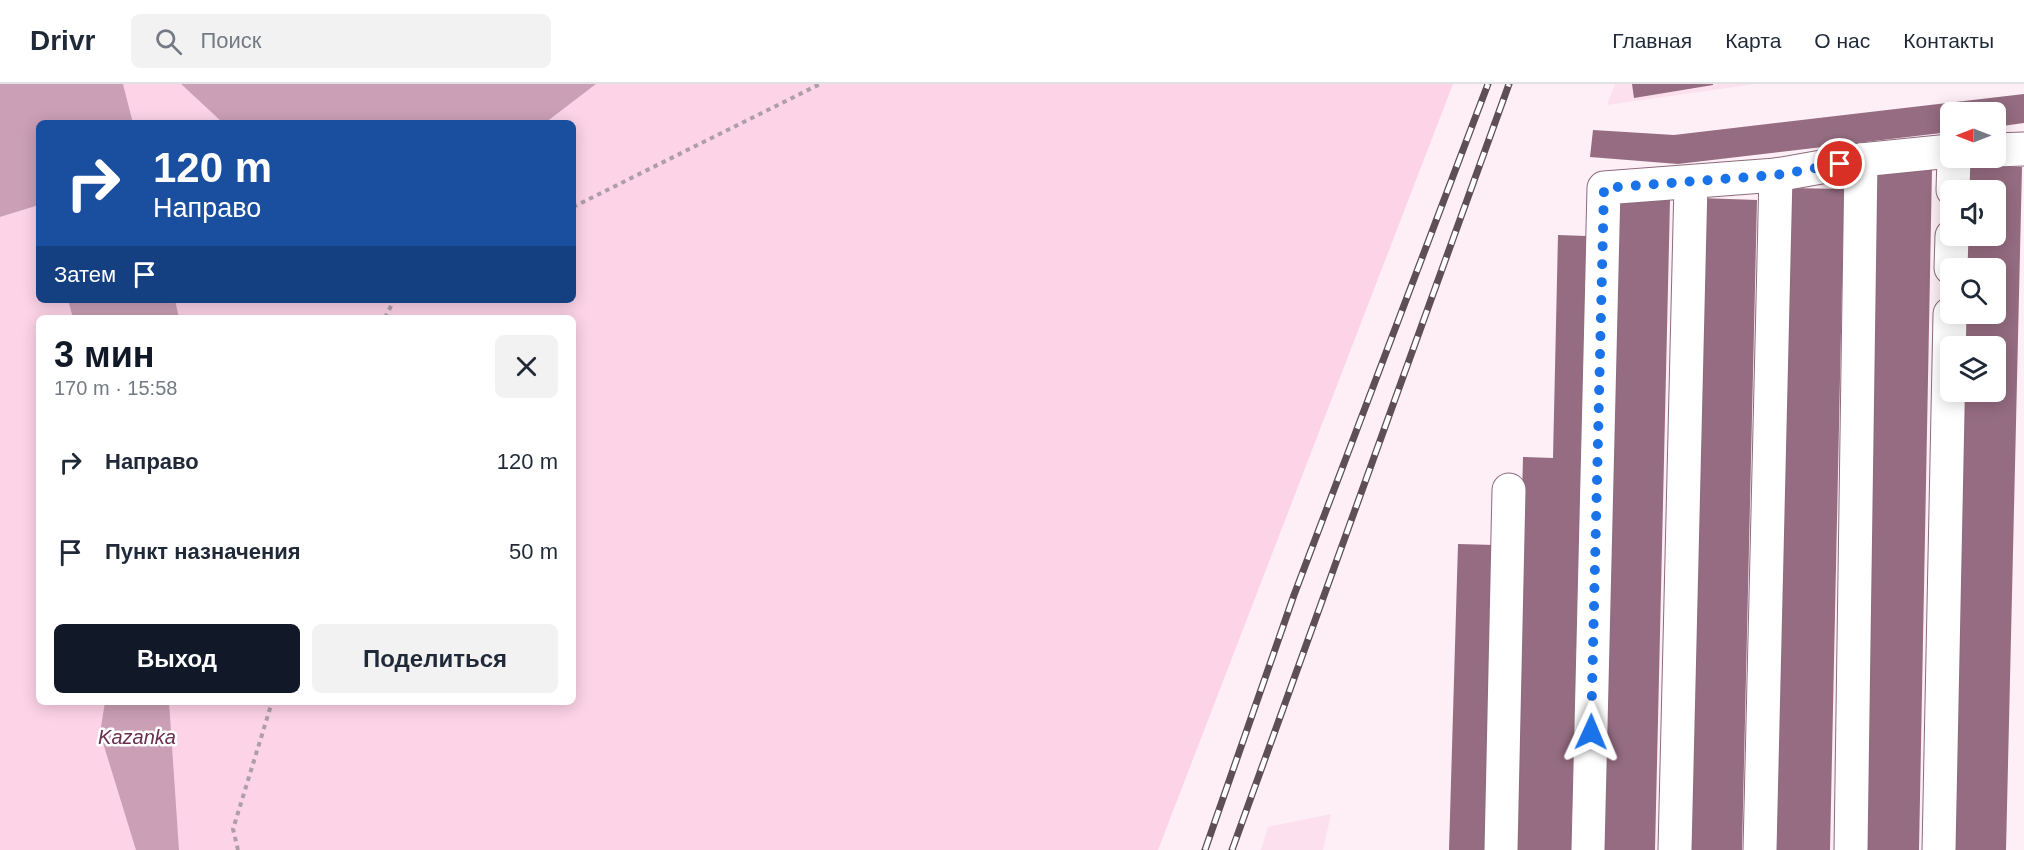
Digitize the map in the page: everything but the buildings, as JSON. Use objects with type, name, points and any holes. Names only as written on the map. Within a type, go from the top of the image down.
[{"type":"lane","points":[[2006,150],[2024,149]]},
{"type":"lane","points":[[1588,850],[1604,188],[1776,175],[1861,160],[1940,152]]},
{"type":"lane","points":[[1851,850],[1861,160]]},
{"type":"lane","points":[[1760,850],[1776,175]]},
{"type":"lane","points":[[1675,850],[1691,183]]},
{"type":"lane","points":[[1939,850],[1950,324]]},
{"type":"lane","points":[[1501,850],[1509,490]]},
{"type":"path","points":[[576,206],[820,84]]},
{"type":"path","points":[[238,850],[233,829],[271,705]]},
{"type":"shaded area","points":[[123,84],[181,84],[220,120],[132,120]]},
{"type":"shaded area","points":[[596,84],[1453,84],[1158,850],[0,850],[0,217],[36,206],[36,303],[576,303],[576,120],[549,120]]},
{"type":"shaded area","points":[[1615,84],[1755,84],[1607,105]]},
{"type":"shaded area","points":[[1331,814],[1323,850],[1261,850],[1268,827]]},
{"type":"water","points":[[0,84],[123,84],[132,120],[36,120],[36,206],[0,217]]},
{"type":"water","points":[[181,84],[596,84],[549,120],[220,120]]},
{"type":"water","points":[[69,303],[176,303],[178,315],[72,315]]},
{"type":"water","name":"Kazanka","points":[[105,705],[169,705],[179,850],[136,850],[100,733]]},
{"type":"railway","points":[[1205,850],[1294,595],[1488,84]]},
{"type":"railway","points":[[1232,850],[1509,84]]},
{"type":"route","points":[[1591,732],[1604,188],[1776,175],[1840,164]]}]
